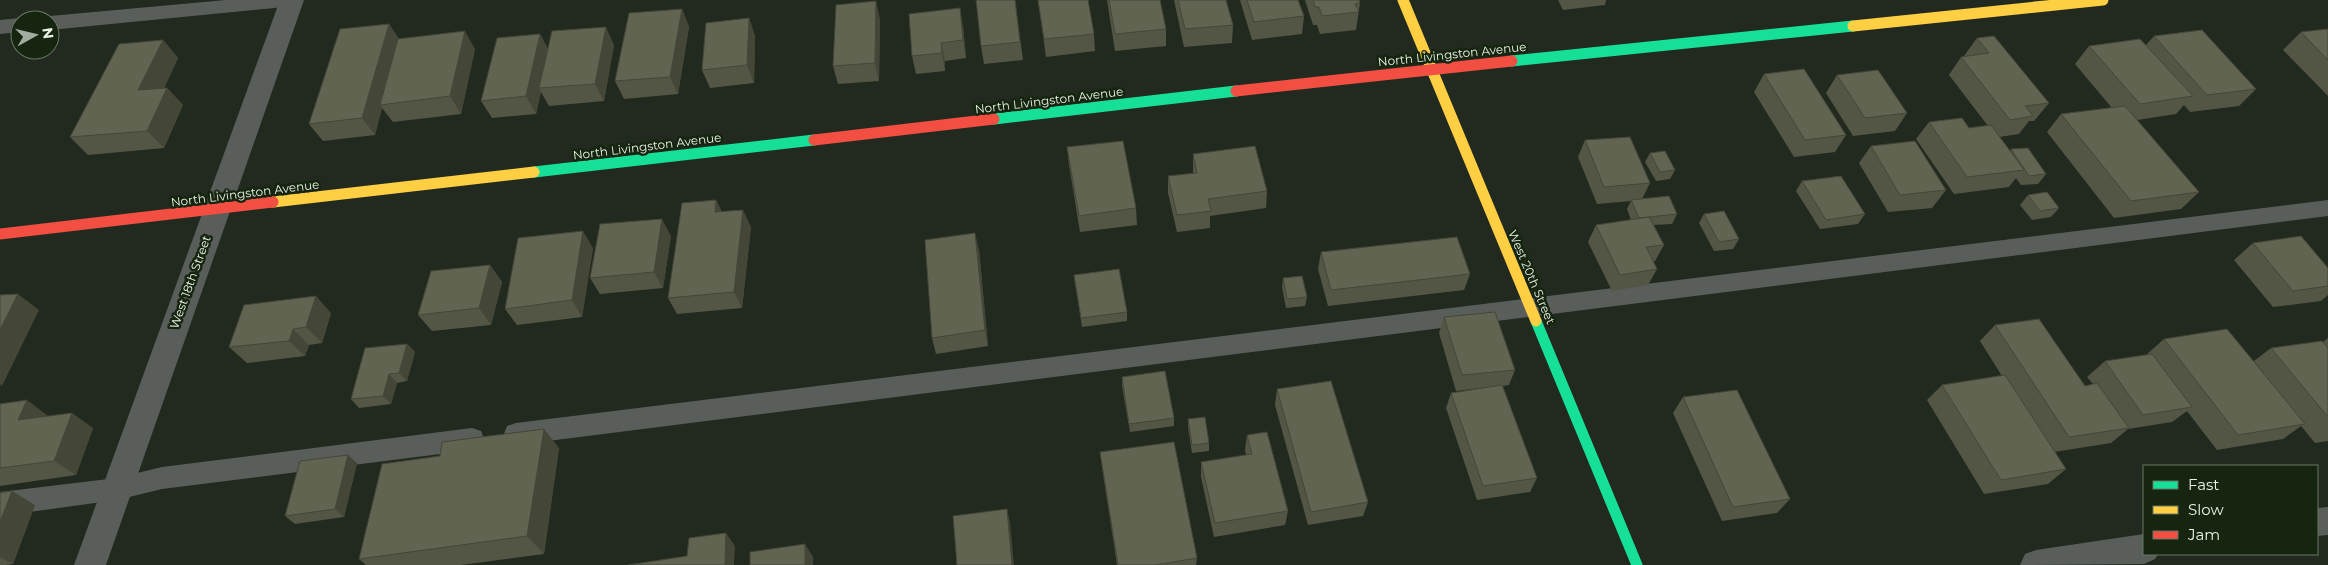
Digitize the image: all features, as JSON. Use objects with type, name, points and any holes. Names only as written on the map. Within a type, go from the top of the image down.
[{"type":"street","name":"West 18th Street","points":[[90,565],[293,0]]},
{"type":"street","name":"West 20th Street","points":[[1403,0],[1637,565]]},
{"type":"street","name":"North Livingston Avenue","points":[[0,234],[1430,69],[2102,0]]},
{"type":"street","points":[[2036,565],[2143,549]]},
{"type":"lane","points":[[60,22],[293,0]]},
{"type":"lane","points":[[0,504],[117,489],[162,478],[1529,306],[1577,302],[2328,208]]},
{"type":"building","points":[[976,0],[1015,0],[1020,42],[981,46]]},
{"type":"building","points":[[1038,0],[1088,0],[1094,34],[1044,39]]},
{"type":"building","points":[[1109,0],[1160,0],[1166,29],[1115,34]]},
{"type":"building","points":[[1178,0],[1226,0],[1233,25],[1185,29]]},
{"type":"building","points":[[1247,0],[1298,0],[1304,16],[1254,22]]},
{"type":"building","points":[[1313,0],[1359,0],[1360,3],[1355,4],[1359,12],[1322,16],[1319,7],[1315,7]]},
{"type":"building","points":[[876,1],[875,63],[833,66],[836,5]]},
{"type":"building","points":[[960,8],[963,40],[941,43],[942,53],[912,56],[909,14]]},
{"type":"building","points":[[682,9],[670,77],[615,81],[629,13]]},
{"type":"building","points":[[749,18],[747,65],[702,70],[706,23]]},
{"type":"building","points":[[389,24],[362,118],[309,124],[340,29]]},
{"type":"building","points":[[606,27],[595,84],[539,88],[552,31]]},
{"type":"building","points":[[2328,29],[2328,60],[2301,32]]},
{"type":"building","points":[[2202,30],[2256,89],[2207,95],[2154,36]]},
{"type":"building","points":[[465,31],[450,96],[380,105],[398,39]]},
{"type":"building","points":[[540,34],[526,96],[481,101],[497,38]]},
{"type":"building","points":[[1994,36],[2049,103],[2025,106],[2033,116],[2010,120],[1961,57],[1989,53],[1977,38]]},
{"type":"building","points":[[2140,39],[2193,96],[2140,104],[2089,46]]},
{"type":"building","points":[[163,40],[138,90],[167,88],[147,131],[70,137],[119,44]]},
{"type":"building","points":[[1804,69],[1846,135],[1805,140],[1764,74]]},
{"type":"building","points":[[1878,70],[1907,113],[1865,118],[1837,75]]},
{"type":"building","points":[[2125,106],[2199,192],[2131,201],[2061,114]]},
{"type":"building","points":[[1962,118],[1969,128],[1991,125],[2024,170],[1967,177],[1929,122]]},
{"type":"building","points":[[1630,137],[1650,183],[1604,187],[1585,140]]},
{"type":"building","points":[[1123,141],[1136,208],[1079,216],[1067,147]]},
{"type":"building","points":[[1915,141],[1946,190],[1900,195],[1871,146]]},
{"type":"building","points":[[1255,146],[1267,191],[1208,199],[1211,211],[1177,215],[1168,176],[1197,173],[1193,154]]},
{"type":"building","points":[[2028,148],[2046,174],[2029,176],[2011,149]]},
{"type":"building","points":[[1665,151],[1675,170],[1660,172],[1650,153]]},
{"type":"building","points":[[1841,176],[1865,214],[1826,220],[1802,181]]},
{"type":"building","points":[[2047,192],[2059,208],[2040,211],[2028,195]]},
{"type":"building","points":[[1669,196],[1677,214],[1639,218],[1631,200]]},
{"type":"building","points":[[716,200],[715,212],[743,210],[734,292],[668,298],[682,203]]},
{"type":"building","points":[[1724,211],[1739,239],[1719,242],[1704,214]]},
{"type":"building","points":[[1649,217],[1664,245],[1646,247],[1657,269],[1620,275],[1596,225]]},
{"type":"building","points":[[662,219],[654,272],[590,278],[600,224]]},
{"type":"building","points":[[583,231],[572,300],[505,309],[518,238]]},
{"type":"building","points":[[975,233],[985,330],[932,338],[925,240]]},
{"type":"building","points":[[2301,236],[2328,268],[2328,286],[2293,291],[2253,243]]},
{"type":"building","points":[[1457,237],[1470,274],[1331,290],[1321,252]]},
{"type":"building","points":[[490,265],[479,308],[418,315],[431,271]]},
{"type":"building","points":[[1119,269],[1127,312],[1081,318],[1074,275]]},
{"type":"building","points":[[1302,276],[1307,297],[1287,299],[1283,278]]},
{"type":"building","points":[[18,294],[0,330],[0,295]]},
{"type":"building","points":[[316,296],[306,327],[293,329],[289,341],[229,347],[244,305]]},
{"type":"building","points":[[1495,312],[1515,370],[1462,375],[1444,317]]},
{"type":"building","points":[[2039,319],[2085,386],[2097,383],[2129,428],[2069,437],[1995,325]]},
{"type":"building","points":[[2227,329],[2305,424],[2238,435],[2164,339]]},
{"type":"building","points":[[2322,341],[2328,348],[2328,417],[2271,348]]},
{"type":"building","points":[[407,344],[399,373],[389,374],[383,396],[351,399],[365,348]]},
{"type":"building","points":[[2152,354],[2192,407],[2143,415],[2105,361]]},
{"type":"building","points":[[1165,371],[1174,418],[1129,424],[1122,377]]},
{"type":"building","points":[[2005,375],[2066,469],[2001,480],[1942,385]]},
{"type":"building","points":[[1331,381],[1368,502],[1311,512],[1277,389]]},
{"type":"building","points":[[1502,385],[1537,478],[1483,486],[1451,393]]},
{"type":"building","points":[[1737,390],[1790,499],[1733,507],[1683,397]]},
{"type":"building","points":[[27,400],[18,420],[72,413],[54,461],[0,468],[0,404]]},
{"type":"building","points":[[1205,417],[1209,443],[1192,445],[1188,419]]},
{"type":"building","points":[[544,429],[527,536],[359,559],[382,464],[440,456],[442,442]]},
{"type":"building","points":[[1267,432],[1288,511],[1215,523],[1201,462],[1252,454],[1247,435]]},
{"type":"building","points":[[1174,442],[1197,558],[1155,565],[1118,565],[1100,452]]},
{"type":"building","points":[[348,455],[335,509],[285,516],[300,461]]},
{"type":"building","points":[[12,491],[0,522],[0,493]]},
{"type":"building","points":[[1007,509],[1012,565],[957,565],[953,516]]},
{"type":"building","points":[[726,533],[725,565],[628,565],[687,556],[689,538]]},
{"type":"building","points":[[805,544],[805,565],[750,565],[750,552]]},
{"type":"traffic: fast","points":[[1512,61],[1853,26]]},
{"type":"traffic: fast","points":[[994,119],[1236,91]]},
{"type":"traffic: fast","points":[[534,172],[814,140]]},
{"type":"traffic: fast","points":[[1536,321],[1637,565]]},
{"type":"traffic: slow","points":[[1403,0],[1536,321]]},
{"type":"traffic: slow","points":[[1853,26],[2103,0]]},
{"type":"traffic: slow","points":[[273,202],[534,172]]},
{"type":"traffic: jam","points":[[1236,91],[1512,61]]},
{"type":"traffic: jam","points":[[814,140],[994,119]]},
{"type":"traffic: jam","points":[[0,234],[273,202]]}]
